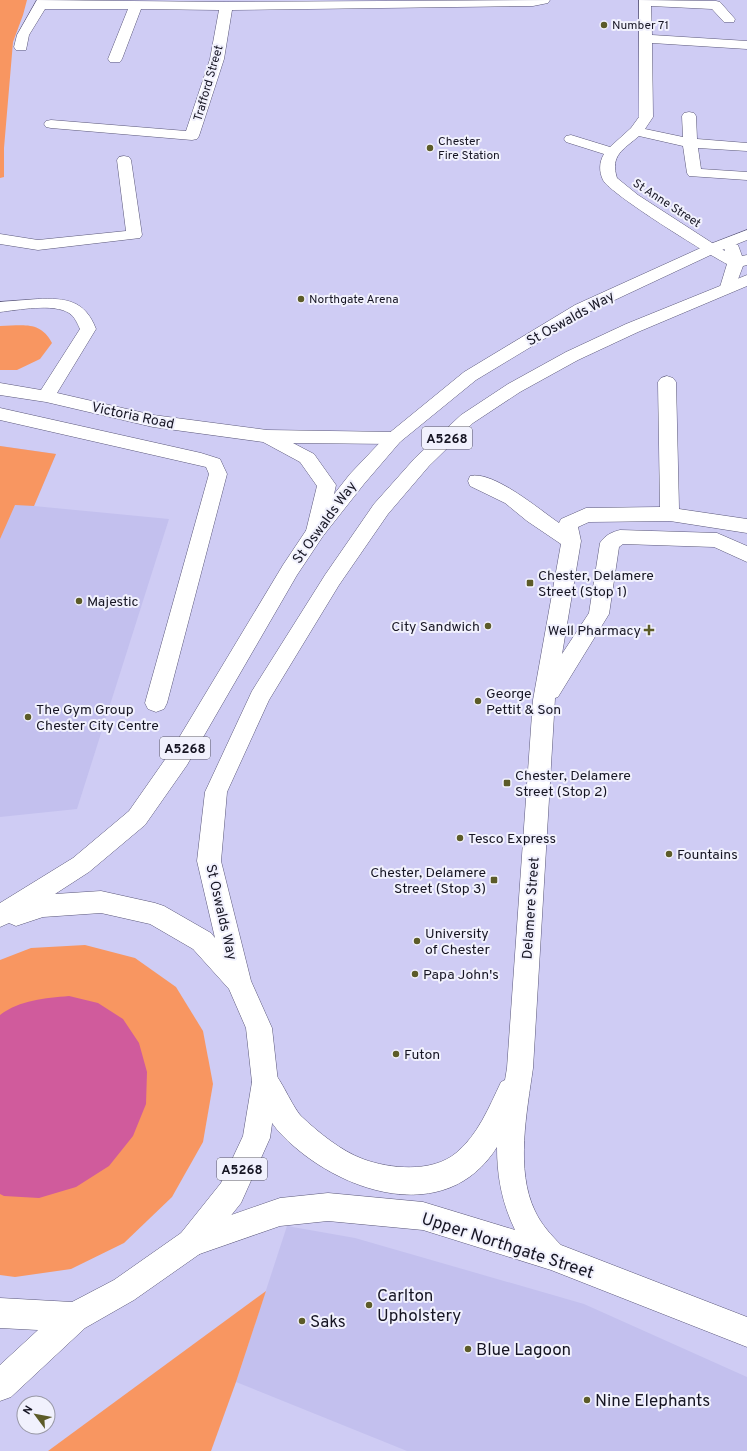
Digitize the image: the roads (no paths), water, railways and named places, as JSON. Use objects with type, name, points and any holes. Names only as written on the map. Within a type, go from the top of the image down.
[{"type":"main road","points":[[21,47],[23,35],[42,3],[136,6],[226,6],[526,2],[544,0]]},
{"type":"main road","points":[[571,139],[610,156],[635,131],[646,117],[645,1],[716,5],[729,19]]},
{"type":"main road","points":[[115,59],[136,6]]},
{"type":"main road","name":"Trafford Street","points":[[51,124],[192,136],[217,59],[226,6]]},
{"type":"main road","points":[[646,39],[747,45]]},
{"type":"main road","points":[[689,116],[690,142],[694,173],[747,176]]},
{"type":"main road","points":[[635,131],[660,138],[747,147]]},
{"type":"main road","name":"St Anne Street","points":[[610,156],[619,171],[638,184]]},
{"type":"main road","name":"St Anne Street","points":[[610,156],[607,172],[610,180],[633,198],[719,246]]},
{"type":"main road","points":[[0,239],[38,245],[134,235],[124,160]]},
{"type":"main road","name":"St Anne Street","points":[[708,230],[719,246]]},
{"type":"main road","name":"St Oswalds Way","points":[[0,916],[81,865],[137,818],[179,758],[249,637],[316,531],[357,478],[394,438],[470,376],[580,309],[719,246],[747,236]]},
{"type":"main road","points":[[719,246],[726,259],[742,261],[737,284]]},
{"type":"main road","name":"St Oswalds Way","points":[[238,981],[209,861],[216,792],[260,697],[332,580],[381,509],[422,462],[468,419],[514,388],[572,356],[627,330],[737,284]]},
{"type":"main road","points":[[0,307],[59,304],[74,308],[83,317],[88,329],[46,396]]},
{"type":"main road","points":[[667,382],[670,514]]},
{"type":"main road","name":"Victoria Road","points":[[0,389],[46,396],[154,421],[267,436],[394,438]]},
{"type":"main road","points":[[0,414],[201,459],[213,463],[218,474],[156,703]]},
{"type":"main road","name":"Victoria Road","points":[[267,436],[307,458],[327,485],[316,531]]},
{"type":"main road","points":[[477,481],[512,498],[534,516],[571,541]]},
{"type":"main road","name":"Delamere Street","points":[[551,1256],[524,1219],[516,1197],[510,1169],[512,1124],[520,1068],[544,700],[571,541],[568,524],[586,515],[670,514],[747,526]]},
{"type":"main road","points":[[544,700],[599,614],[610,543],[620,537],[717,540],[747,555]]},
{"type":"main road","name":"A5268","points":[[0,920],[43,906],[101,902],[156,914],[202,941],[238,981],[259,1028],[265,1082],[256,1138],[232,1193],[192,1243],[124,1290],[74,1317],[0,1386]]},
{"type":"main road","name":"Delamere Street","points":[[265,1082],[289,1123],[318,1148],[356,1170],[399,1181],[428,1181],[446,1176],[456,1170],[465,1164],[478,1150],[491,1133],[520,1068]]},
{"type":"main road","name":"Upper Northgate Street","points":[[192,1243],[280,1212],[328,1207],[422,1216],[551,1256],[747,1332]]},
{"type":"main road","points":[[0,1313],[74,1317]]},
{"type":"place","name":"Number 71","points":[[604,25]]},
{"type":"place","name":"Chester Fire Station","points":[[430,148]]},
{"type":"place","name":"Northgate Arena","points":[[301,299]]},
{"type":"place","name":"Chester, Delamere Street (Stop 1)","points":[[530,583]]},
{"type":"place","name":"Majestic","points":[[79,601]]},
{"type":"place","name":"City Sandwich","points":[[488,626]]},
{"type":"place","name":"Well Pharmacy","points":[[649,630]]},
{"type":"place","name":"George Pettit & Son","points":[[478,701]]},
{"type":"place","name":"The Gym Group Chester City Centre","points":[[28,717]]},
{"type":"place","name":"Chester, Delamere Street (Stop 2)","points":[[507,783]]},
{"type":"place","name":"Tesco Express","points":[[460,838]]},
{"type":"place","name":"Fountains","points":[[669,854]]},
{"type":"place","name":"Chester, Delamere Street (Stop 3)","points":[[494,880]]},
{"type":"place","name":"University of Chester","points":[[417,941]]},
{"type":"place","name":"Papa John's","points":[[415,974]]},
{"type":"place","name":"Futon","points":[[396,1054]]},
{"type":"place","name":"Carlton Upholstery","points":[[369,1305]]},
{"type":"place","name":"Saks","points":[[302,1321]]},
{"type":"place","name":"Blue Lagoon","points":[[468,1349]]},
{"type":"place","name":"Nine Elephants","points":[[587,1400]]}]
